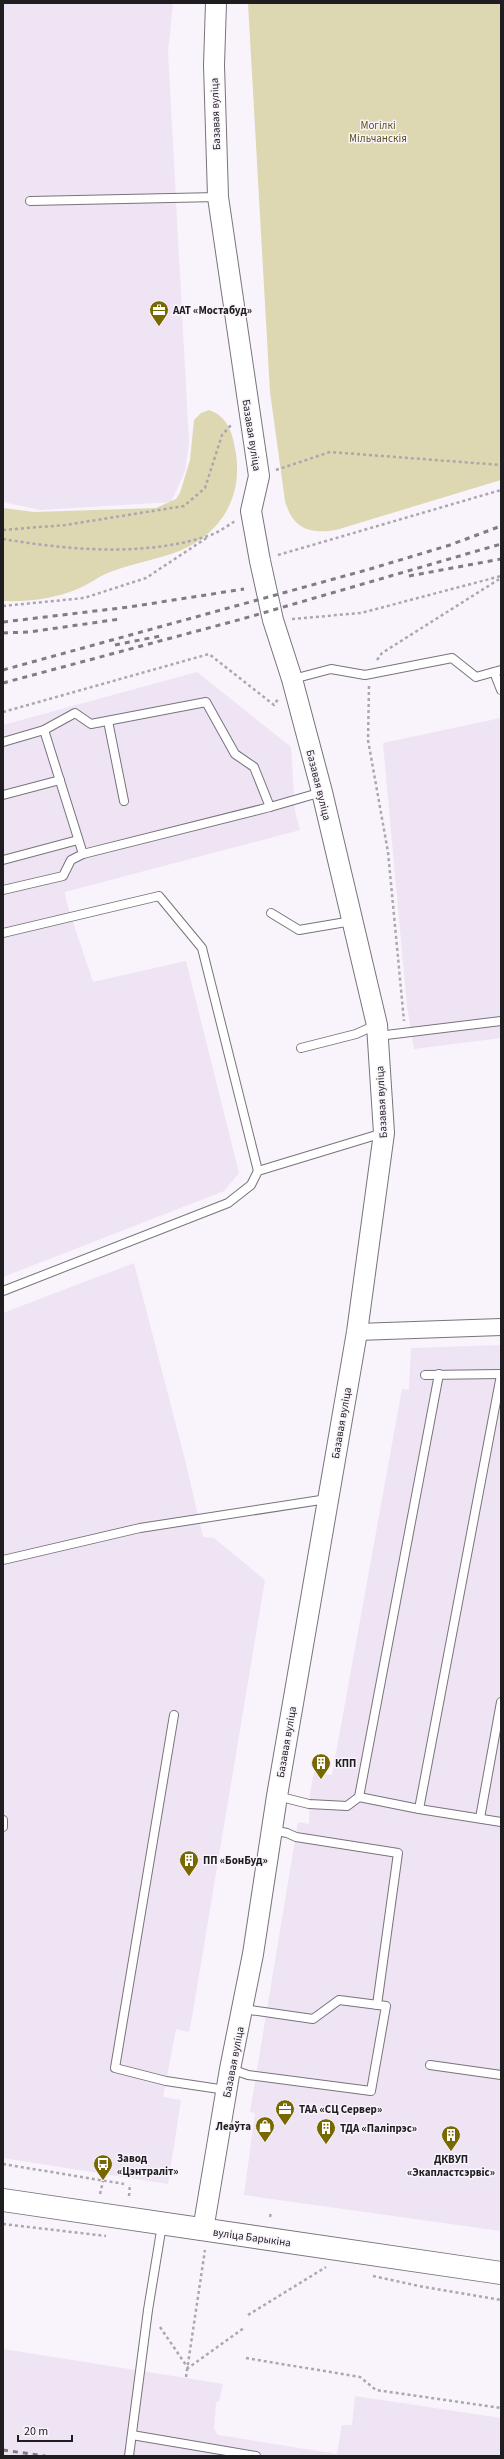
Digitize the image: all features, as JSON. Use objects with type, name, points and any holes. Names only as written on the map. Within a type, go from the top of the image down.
[{"type":"main road","name":"вуліца Барыкіна","points":[[3,2200],[163,2224],[204,2240],[501,2273]]},
{"type":"street","name":"Базавая вуліца","points":[[204,2240],[226,2090],[243,2009],[277,1796],[357,1332],[384,1132],[377,1030],[322,792],[292,679],[273,620],[251,511],[259,476],[218,197],[214,65],[216,3]]},
{"type":"street","points":[[357,1332],[501,1327]]},
{"type":"lane","points":[[30,201],[218,197]]},
{"type":"lane","points":[[292,679],[330,669],[366,674],[452,658],[476,677],[497,671],[501,690]]},
{"type":"lane","points":[[3,742],[44,730],[75,713],[91,724],[206,702],[235,754],[254,767],[270,807]]},
{"type":"lane","points":[[108,721],[124,801]]},
{"type":"lane","points":[[44,730],[83,854]]},
{"type":"lane","points":[[3,795],[60,780]]},
{"type":"lane","points":[[3,890],[63,876],[71,860],[83,854],[270,807],[322,792]]},
{"type":"lane","points":[[3,860],[78,840]]},
{"type":"lane","points":[[3,933],[159,896],[202,948],[258,1171],[251,1185],[228,1203],[3,1291]]},
{"type":"lane","points":[[271,913],[299,930],[353,921]]},
{"type":"lane","points":[[301,1048],[377,1030],[405,1031],[501,1022]]},
{"type":"lane","points":[[258,1171],[384,1132]]},
{"type":"lane","points":[[277,1796],[310,1804],[347,1806],[359,1797],[439,1374]]},
{"type":"lane","points":[[419,1809],[501,1375],[425,1375]]},
{"type":"lane","points":[[3,1560],[140,1528],[328,1499]]},
{"type":"lane","points":[[480,1818],[501,1702]]},
{"type":"lane","points":[[174,1715],[115,2068],[166,2081],[226,2090]]},
{"type":"lane","points":[[359,1797],[419,1809],[501,1822]]},
{"type":"lane","points":[[3,1820],[3,1827]]},
{"type":"lane","points":[[272,1830],[288,1833],[296,1837],[398,1853],[377,2005]]},
{"type":"lane","points":[[230,2068],[248,2075],[371,2091],[386,2006],[339,2000],[313,2019],[243,2009]]},
{"type":"lane","points":[[430,2065],[501,2075]]},
{"type":"lane","points":[[129,2456],[148,2310],[163,2224]]},
{"type":"lane","points":[[132,2435],[256,2456]]},
{"type":"path","points":[[3,530],[65,525],[184,506],[205,488],[222,435],[248,407]]},
{"type":"path","points":[[259,476],[330,452],[501,465]]},
{"type":"path","points":[[260,561],[501,490]]},
{"type":"path","points":[[3,606],[84,598],[146,578],[251,511]]},
{"type":"path","points":[[3,539],[52,547],[107,550],[165,546],[210,536]]},
{"type":"path","points":[[273,620],[361,613],[501,577]]},
{"type":"path","points":[[405,1031],[388,852],[368,740],[370,688],[366,674],[382,653],[501,577]]},
{"type":"path","points":[[3,712],[209,654],[274,705],[292,679]]},
{"type":"path","points":[[3,2164],[124,2184]]},
{"type":"path","points":[[129,2196],[130,2184]]},
{"type":"path","points":[[270,2217],[271,2212]]},
{"type":"path","points":[[3,2224],[98,2237],[110,2236]]},
{"type":"path","points":[[186,2378],[204,2240]]},
{"type":"path","points":[[248,2315],[329,2266]]},
{"type":"path","points":[[371,2275],[419,2286],[501,2300]]},
{"type":"path","points":[[148,2310],[188,2368]]},
{"type":"path","points":[[188,2368],[244,2328]]},
{"type":"path","points":[[246,2358],[360,2377],[376,2390],[501,2408]]},
{"type":"shaded area","name":"ААТ «Мостабуд»","points":[[3,3],[173,3],[168,52],[189,443],[185,471],[171,502],[41,510],[3,502]]},
{"type":"shaded area","points":[[197,672],[291,747],[295,812],[300,830],[65,892],[67,904],[93,982],[186,961],[239,1173],[224,1191],[3,1277],[3,725]]},
{"type":"shaded area","points":[[501,718],[501,1038],[414,1049],[407,1006],[383,743]]},
{"type":"shaded area","points":[[134,1263],[185,1460],[203,1537],[214,1538],[265,1580],[192,2017],[189,2032],[176,2029],[163,2097],[181,2100],[168,2184],[3,2158],[3,1313]]},
{"type":"shaded area","points":[[501,1345],[501,2231],[244,2195],[255,2113],[250,2112],[298,1822],[309,1824],[310,1794],[314,1772],[332,1775],[402,1389],[409,1390],[411,1348]]},
{"type":"shaded area","points":[[3,2349],[223,2384],[219,2402],[216,2402],[214,2429],[218,2435],[337,2454],[342,2425],[352,2425],[355,2396],[501,2418],[501,2456],[3,2456]]},
{"type":"green space","name":"Могілкі Мільчанскія","points":[[248,3],[501,3],[501,480],[336,530],[318,531],[303,528],[293,518],[288,510],[285,501],[270,392]]},
{"type":"green space","points":[[209,410],[221,417],[229,428],[235,447],[237,471],[231,502],[214,528],[202,539],[187,547],[171,554],[109,572],[86,585],[66,593],[35,600],[3,601],[3,508],[34,512],[156,508],[176,499],[180,493],[190,460],[194,420],[201,413]]},
{"type":"railway","points":[[3,670],[370,569],[450,545],[501,526]]},
{"type":"railway","points":[[3,683],[242,619],[501,544]]},
{"type":"railway","points":[[409,576],[501,559]]},
{"type":"railway","points":[[3,622],[129,607],[244,589]]},
{"type":"railway","points":[[3,633],[29,632],[120,619]]},
{"type":"railway","points":[[115,645],[160,636]]},
{"type":"railway","points":[[3,2450],[45,2456]]},
{"type":"place","name":"ААТ «Мостабуд»","points":[[159,327]]},
{"type":"place","name":"КПП","points":[[321,1780]]},
{"type":"place","name":"ПП «БонБуд»","points":[[189,1877]]},
{"type":"place","name":"ТАА «СЦ Сервер»","points":[[285,2126]]},
{"type":"place","name":"Леаўта","points":[[265,2143]]},
{"type":"place","name":"ТДА «Паліпрэс»","points":[[326,2145]]},
{"type":"place","name":"ДКВУП «Экапластсэрвіс»","points":[[451,2152]]},
{"type":"place","name":"Завод «Цэнтраліт»","points":[[103,2181]]}]
